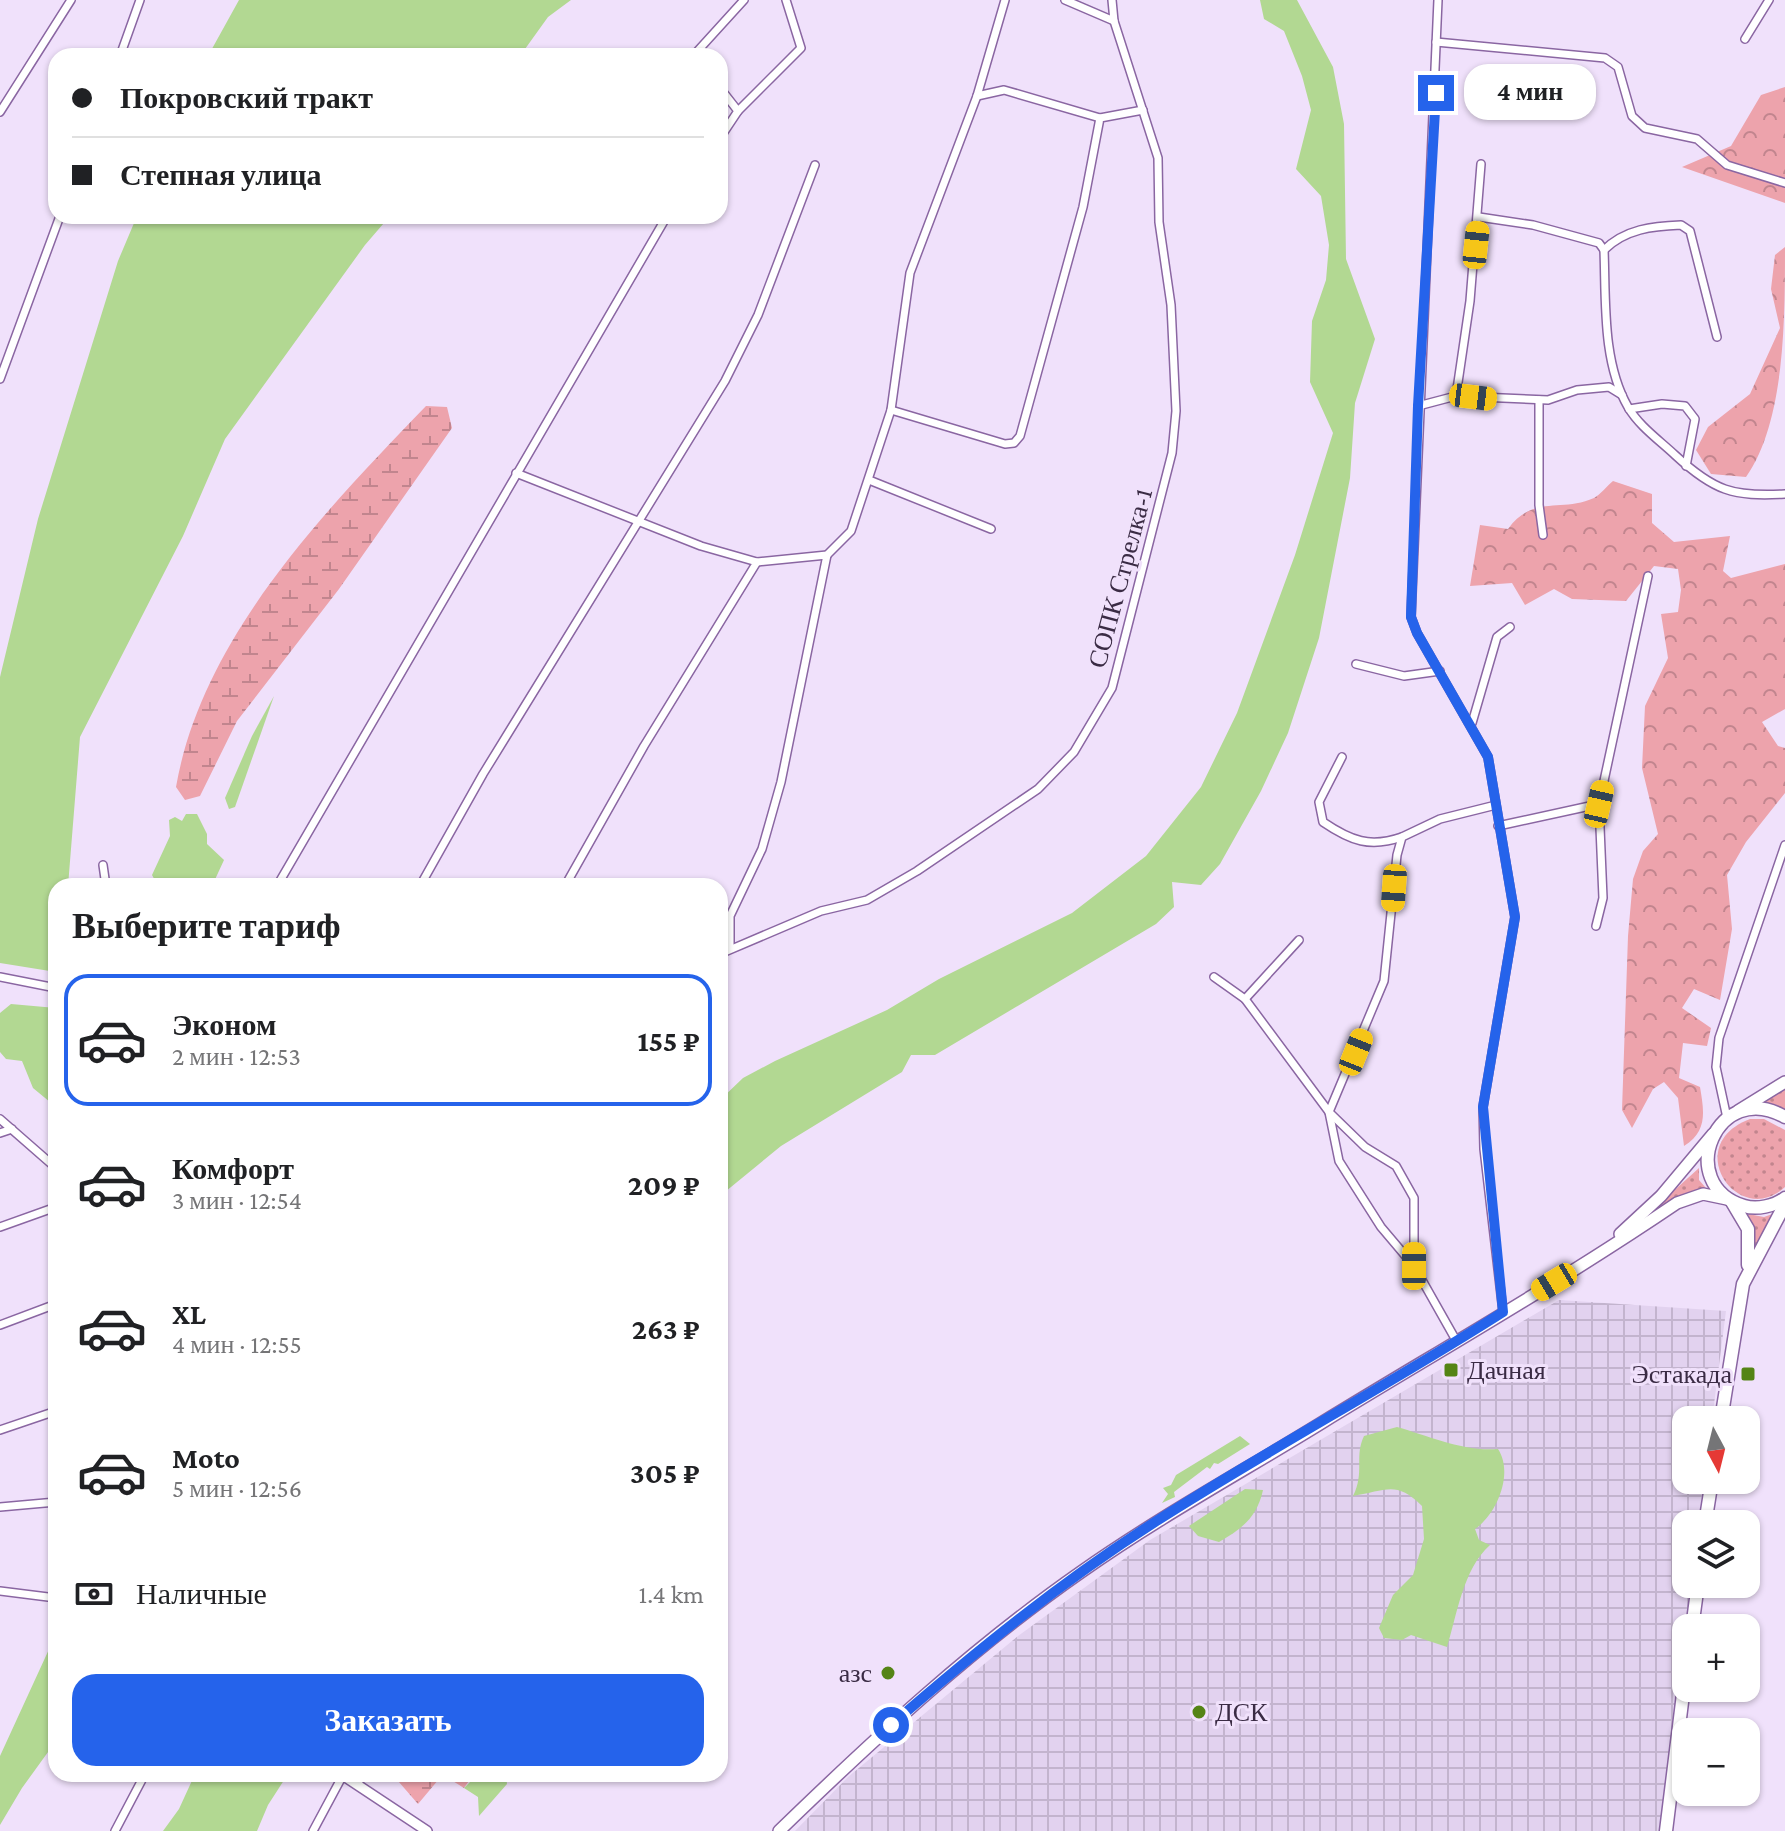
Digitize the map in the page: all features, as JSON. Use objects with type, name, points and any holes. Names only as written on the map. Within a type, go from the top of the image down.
[{"type":"main road","points":[[1603,1251],[1661,1196],[1732,1115],[1785,1082]]},
{"type":"main road","points":[[1732,1115],[1763,1108],[1785,1117]]},
{"type":"main road","points":[[1713,1134],[1708,1149],[1711,1177],[1748,1229],[1747,1272],[1723,1406]]},
{"type":"main road","points":[[779,1831],[932,1689],[1078,1574],[1169,1513],[1457,1342],[1689,1197],[1715,1195],[1749,1208],[1764,1207],[1785,1198]]},
{"type":"main road","points":[[1747,1272],[1785,1204]]},
{"type":"main road","points":[[1666,1831],[1682,1702]]},
{"type":"street","points":[[0,112],[71,0]]},
{"type":"street","points":[[123,48],[140,0]]},
{"type":"street","points":[[700,48],[744,0]]},
{"type":"street","points":[[728,126],[738,111],[801,48],[786,0]]},
{"type":"street","points":[[730,948],[730,916],[762,849],[781,782],[827,555],[851,531],[869,480],[891,410],[910,273],[977,96],[1005,0]]},
{"type":"street","points":[[1065,0],[1114,21]]},
{"type":"street","name":"СОПК Стрелка-1","points":[[730,948],[821,911],[867,900],[917,871],[1038,789],[1074,752],[1112,688],[1172,453],[1176,361],[1159,222],[1158,158],[1114,21],[1112,0]]},
{"type":"street","points":[[1438,0],[1411,617],[1417,633],[1472,723],[1488,757],[1515,917],[1483,1107],[1503,1312]]},
{"type":"street","points":[[1745,39],[1767,1]]},
{"type":"street","points":[[1436,42],[1605,58],[1618,67],[1632,116],[1645,128],[1697,139],[1727,165],[1785,183]]},
{"type":"street","points":[[977,96],[1004,90],[1100,118],[1143,110]]},
{"type":"street","points":[[728,98],[738,111]]},
{"type":"street","points":[[891,410],[1005,444],[1014,443],[1020,436],[1083,207],[1100,118]]},
{"type":"street","points":[[1456,396],[1479,217],[1481,164]]},
{"type":"street","points":[[424,878],[483,774],[725,381],[758,315],[815,165]]},
{"type":"street","points":[[1479,217],[1569,233],[1599,243],[1604,250],[1607,329],[1622,395],[1629,409],[1686,466],[1725,491],[1747,496],[1785,494]]},
{"type":"street","points":[[0,379],[57,224]]},
{"type":"street","points":[[282,878],[662,224]]},
{"type":"street","points":[[1604,250],[1626,234],[1647,228],[1681,225],[1690,231],[1717,337]]},
{"type":"street","points":[[1418,406],[1456,396],[1539,400],[1609,387],[1622,395]]},
{"type":"street","points":[[1539,400],[1539,505],[1543,535]]},
{"type":"street","points":[[1629,409],[1662,404],[1685,406],[1695,419],[1686,466]]},
{"type":"street","points":[[516,473],[701,546],[757,562],[827,555]]},
{"type":"street","points":[[869,480],[991,529]]},
{"type":"street","points":[[570,878],[644,746],[757,562]]},
{"type":"street","points":[[1596,926],[1603,898],[1599,804],[1648,576]]},
{"type":"street","points":[[1472,723],[1497,637],[1510,627]]},
{"type":"street","points":[[1356,664],[1404,676],[1440,671]]},
{"type":"street","points":[[1342,757],[1319,802],[1323,822],[1361,843],[1385,843],[1440,819],[1496,805]]},
{"type":"street","points":[[1498,826],[1599,804]]},
{"type":"street","points":[[1402,837],[1397,855],[1384,981],[1329,1112],[1339,1161],[1381,1227],[1414,1266],[1457,1342]]},
{"type":"street","points":[[1732,1115],[1716,1067],[1719,1038],[1785,845]]},
{"type":"street","points":[[103,865],[105,878]]},
{"type":"street","points":[[1245,999],[1299,940]]},
{"type":"street","points":[[0,977],[48,986]]},
{"type":"street","points":[[1214,977],[1245,999],[1329,1112],[1365,1147],[1396,1166],[1414,1198],[1414,1266]]},
{"type":"street","points":[[0,1119],[48,1161]]},
{"type":"street","points":[[0,1133],[12,1129]]},
{"type":"street","points":[[0,1227],[48,1210]]},
{"type":"street","points":[[0,1325],[48,1307]]},
{"type":"street","points":[[0,1430],[48,1414]]},
{"type":"street","points":[[0,1507],[48,1503]]},
{"type":"street","points":[[0,1591],[48,1597]]},
{"type":"street","points":[[115,1831],[141,1782]]},
{"type":"street","points":[[313,1831],[338,1782]]},
{"type":"street","points":[[354,1782],[427,1831]]},
{"type":"shaded area","points":[[239,0],[571,0],[548,17],[526,48],[212,48]]},
{"type":"shaded area","points":[[1260,0],[1297,0],[1333,67],[1344,124],[1346,259],[1375,339],[1355,403],[1350,478],[1319,638],[1288,733],[1261,791],[1220,864],[1201,885],[1172,882],[1174,907],[1156,924],[935,1055],[911,1055],[902,1072],[781,1146],[728,1189],[728,1092],[743,1078],[887,1010],[939,979],[1072,913],[1146,856],[1201,787],[1237,713],[1295,555],[1333,433],[1310,382],[1312,321],[1326,280],[1329,245],[1321,196],[1296,169],[1311,110],[1302,76],[1284,31],[1264,19]]},
{"type":"shaded area","points":[[134,224],[383,224],[225,439],[183,536],[80,737],[69,878],[48,878],[48,971],[0,963],[0,677],[38,519],[118,261]]},
{"type":"shaded area","points":[[274,696],[235,807],[229,809],[225,798],[252,736]]},
{"type":"shaded area","points":[[186,814],[197,814],[207,834],[207,844],[224,860],[216,878],[154,878],[152,875],[170,836],[169,820],[175,817],[182,821]]},
{"type":"shaded area","points":[[11,1004],[48,1007],[48,1100],[33,1088],[22,1061],[6,1059],[0,1052],[0,1013]]},
{"type":"shaded area","points":[[1559,1300],[1726,1311],[1714,1406],[1672,1406],[1672,1494],[1702,1494],[1700,1510],[1672,1510],[1672,1598],[1689,1598],[1687,1614],[1672,1614],[1672,1702],[1676,1702],[1659,1831],[795,1831],[848,1777],[1018,1636],[1150,1540]]},
{"type":"shaded area","points":[[1397,1427],[1460,1446],[1498,1449],[1503,1459],[1501,1492],[1490,1514],[1475,1529],[1479,1540],[1490,1545],[1467,1579],[1447,1647],[1411,1635],[1402,1640],[1384,1638],[1379,1628],[1393,1595],[1413,1575],[1424,1539],[1422,1506],[1397,1490],[1353,1496],[1364,1436]]},
{"type":"shaded area","points":[[1240,1436],[1250,1444],[1218,1464],[1214,1463],[1210,1469],[1207,1467],[1174,1492],[1175,1497],[1162,1503],[1168,1494],[1163,1488],[1171,1485],[1176,1475]]},
{"type":"shaded area","points":[[1245,1489],[1263,1490],[1253,1515],[1228,1537],[1219,1542],[1198,1536],[1189,1526]]},
{"type":"shaded area","points":[[48,1651],[48,1752],[0,1825],[0,1756]]},
{"type":"shaded area","points":[[191,1782],[283,1782],[257,1831],[163,1831],[179,1809]]},
{"type":"shaded area","points":[[470,1782],[507,1782],[479,1816],[478,1797],[464,1788]]},
{"type":"green space","points":[[1785,87],[1785,203],[1682,167],[1731,146],[1761,95]]},
{"type":"green space","points":[[1785,247],[1783,337],[1769,428],[1746,477],[1711,474],[1696,450],[1708,427],[1750,394],[1780,328],[1771,289],[1775,255]]},
{"type":"green space","points":[[426,406],[447,407],[452,428],[339,589],[237,721],[200,796],[185,800],[176,787],[190,732],[212,679],[240,628],[309,533]]},
{"type":"green space","points":[[1613,481],[1652,494],[1652,523],[1674,542],[1730,536],[1723,571],[1731,578],[1785,564],[1785,709],[1762,722],[1778,746],[1785,748],[1785,793],[1746,842],[1727,875],[1732,929],[1720,1000],[1694,989],[1682,1008],[1711,1028],[1707,1046],[1683,1043],[1679,1078],[1700,1087],[1703,1112],[1701,1127],[1684,1146],[1678,1098],[1664,1082],[1653,1089],[1632,1128],[1622,1110],[1633,879],[1643,851],[1658,834],[1642,768],[1645,706],[1668,658],[1661,614],[1678,612],[1681,590],[1678,569],[1654,566],[1626,601],[1572,599],[1554,589],[1525,605],[1512,583],[1470,586],[1480,525],[1508,529],[1518,518],[1538,508],[1594,498]]},
{"type":"green space","points":[[1785,1088],[1785,1115],[1760,1104]]},
{"type":"green space","points":[[1750,1119],[1764,1119],[1785,1130],[1785,1187],[1767,1197],[1750,1198],[1735,1191],[1724,1179],[1718,1163],[1719,1147],[1729,1131]]},
{"type":"green space","points":[[1699,1168],[1699,1180],[1706,1188],[1647,1215]]},
{"type":"green space","points":[[1778,1212],[1755,1255],[1748,1214],[1764,1217]]},
{"type":"green space","points":[[399,1782],[436,1782],[418,1804]]},
{"type":"green space","points":[[454,1782],[468,1782],[464,1788]]},
{"type":"place","name":"Дачная","points":[[1451,1370]]},
{"type":"place","name":"Эстакада","points":[[1748,1374]]},
{"type":"place","name":"азс","points":[[888,1673]]},
{"type":"place","name":"ДСК","points":[[1199,1712]]},
{"type":"route","points":[[891,1725],[1032,1608],[1092,1564],[1264,1455],[1402,1376],[1503,1312],[1484,1149],[1483,1107],[1515,917],[1515,900],[1498,826],[1488,757],[1472,723],[1417,633],[1411,617],[1418,406],[1436,93]]}]
